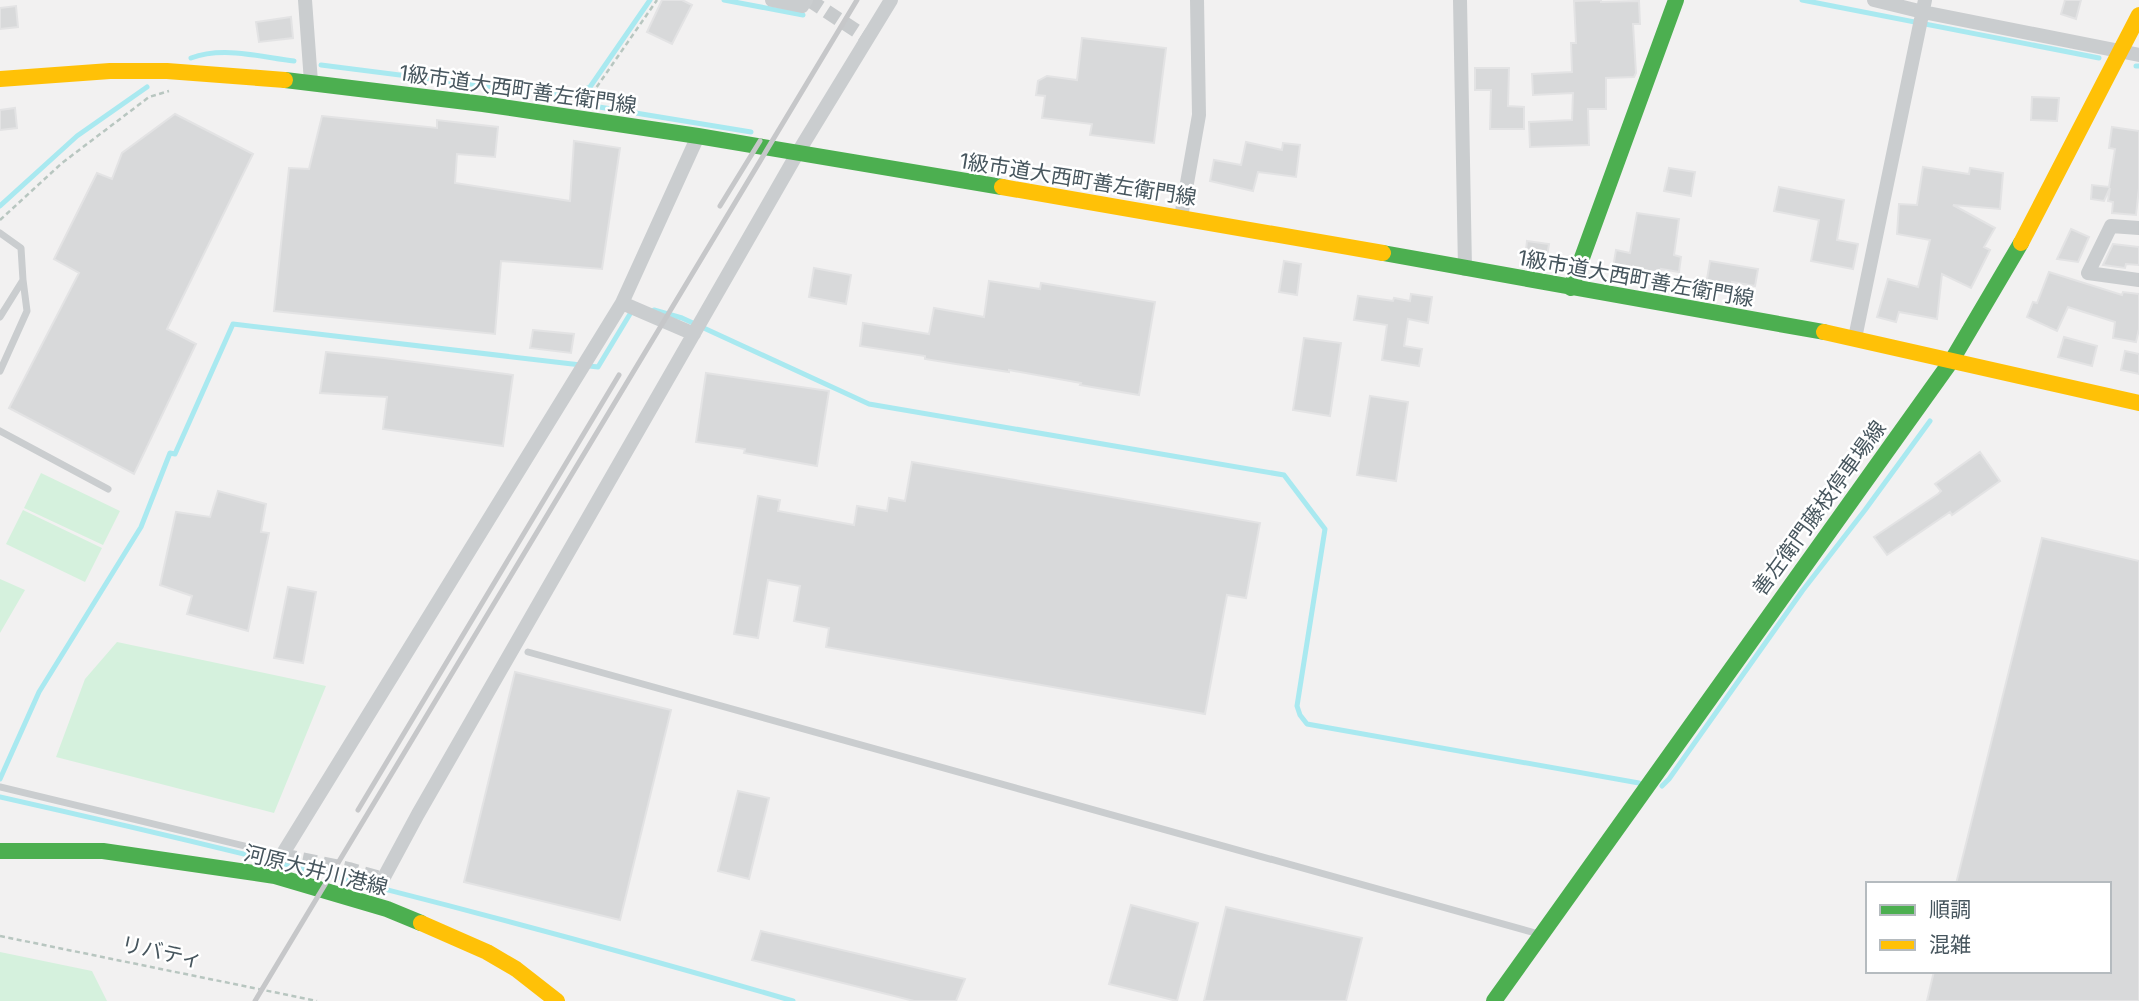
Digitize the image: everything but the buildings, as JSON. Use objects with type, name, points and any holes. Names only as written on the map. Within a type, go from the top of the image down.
[{"type":"street","points":[[305,0],[311,82]]},
{"type":"street","points":[[772,0],[802,6],[806,0]]},
{"type":"street","points":[[383,879],[797,154],[891,0]]},
{"type":"street","points":[[1181,217],[1199,115],[1198,0]]},
{"type":"street","points":[[1460,0],[1465,269]]},
{"type":"street","points":[[1571,288],[1676,0]]},
{"type":"street","points":[[1874,0],[1922,15],[2139,55]]},
{"type":"street","points":[[1855,338],[1922,15]]},
{"type":"street","name":"善左衛門藤枝停車場線","points":[[1494,1001],[1952,359],[2011,263],[2139,15]]},
{"type":"street","name":"1級市道大西町善左衛門線","points":[[0,79],[110,71],[167,71],[311,82],[698,136],[1181,217],[1855,338],[2139,403]]},
{"type":"street","points":[[282,855],[622,303],[698,136]]},
{"type":"street","points":[[2139,228],[2111,226],[2088,273],[2139,280]]},
{"type":"street","points":[[622,303],[694,334]]},
{"type":"street","name":"河原大井川港線","points":[[0,850],[103,852],[275,876],[387,909],[422,923],[497,957],[557,1001]]},
{"type":"lane","points":[[0,233],[21,248],[27,310],[0,371]]},
{"type":"lane","points":[[0,317],[23,280]]},
{"type":"lane","points":[[0,431],[108,489]]},
{"type":"lane","points":[[528,652],[1541,935]]},
{"type":"lane","points":[[0,787],[282,855]]},
{"type":"path","points":[[575,118],[656,0]]},
{"type":"path","points":[[0,220],[62,163],[149,97],[179,88]]},
{"type":"path","name":"リバティ","points":[[0,936],[317,1001]]},
{"type":"green space","points":[[41,473],[120,511],[103,545],[24,508]]},
{"type":"green space","points":[[23,510],[102,548],[85,582],[6,544]]},
{"type":"green space","points":[[0,579],[25,590],[0,633]]},
{"type":"green space","points":[[117,642],[326,686],[274,813],[56,757],[85,679]]},
{"type":"green space","points":[[0,952],[92,971],[107,1001],[0,1001]]},
{"type":"waterway","points":[[321,65],[566,96],[590,87],[650,0]]},
{"type":"waterway","points":[[724,0],[803,15]]},
{"type":"waterway","points":[[1802,0],[2099,58]]},
{"type":"waterway","points":[[191,58],[229,53],[294,61]]},
{"type":"waterway","points":[[0,206],[77,136],[147,87]]},
{"type":"waterway","points":[[593,106],[751,132]]},
{"type":"waterway","points":[[0,779],[39,692],[141,527],[170,453],[175,454],[233,324],[598,367],[633,309]]},
{"type":"waterway","points":[[654,310],[682,318],[869,404],[1284,475],[1325,529],[1297,706],[1307,724],[1639,783]]},
{"type":"waterway","points":[[1662,786],[1803,590],[1930,421]]},
{"type":"waterway","points":[[0,797],[200,843],[398,893],[793,1001]]},
{"type":"tunnel","points":[[809,0],[869,39]]},
{"type":"tunnel","points":[[282,855],[383,879]]},
{"type":"railway","points":[[255,1001],[857,0]]},
{"type":"railway","points":[[720,206],[760,141]]},
{"type":"railway","points":[[358,810],[619,375]]},
{"type":"traffic: fast","points":[[1571,288],[1676,0]]},
{"type":"traffic: fast","points":[[285,80],[483,104],[698,136],[1002,187]]},
{"type":"traffic: fast","points":[[1494,1001],[1952,360],[2021,243]]},
{"type":"traffic: fast","points":[[1383,253],[1824,332]]},
{"type":"traffic: fast","points":[[0,851],[103,851],[275,876],[387,909],[421,923]]},
{"type":"traffic: slow","points":[[2021,243],[2139,15]]},
{"type":"traffic: slow","points":[[0,79],[110,71],[167,71],[285,80]]},
{"type":"traffic: slow","points":[[1002,187],[1383,253]]},
{"type":"traffic: slow","points":[[1824,332],[2139,403]]},
{"type":"traffic: slow","points":[[421,923],[487,952],[516,969],[557,1001]]}]
